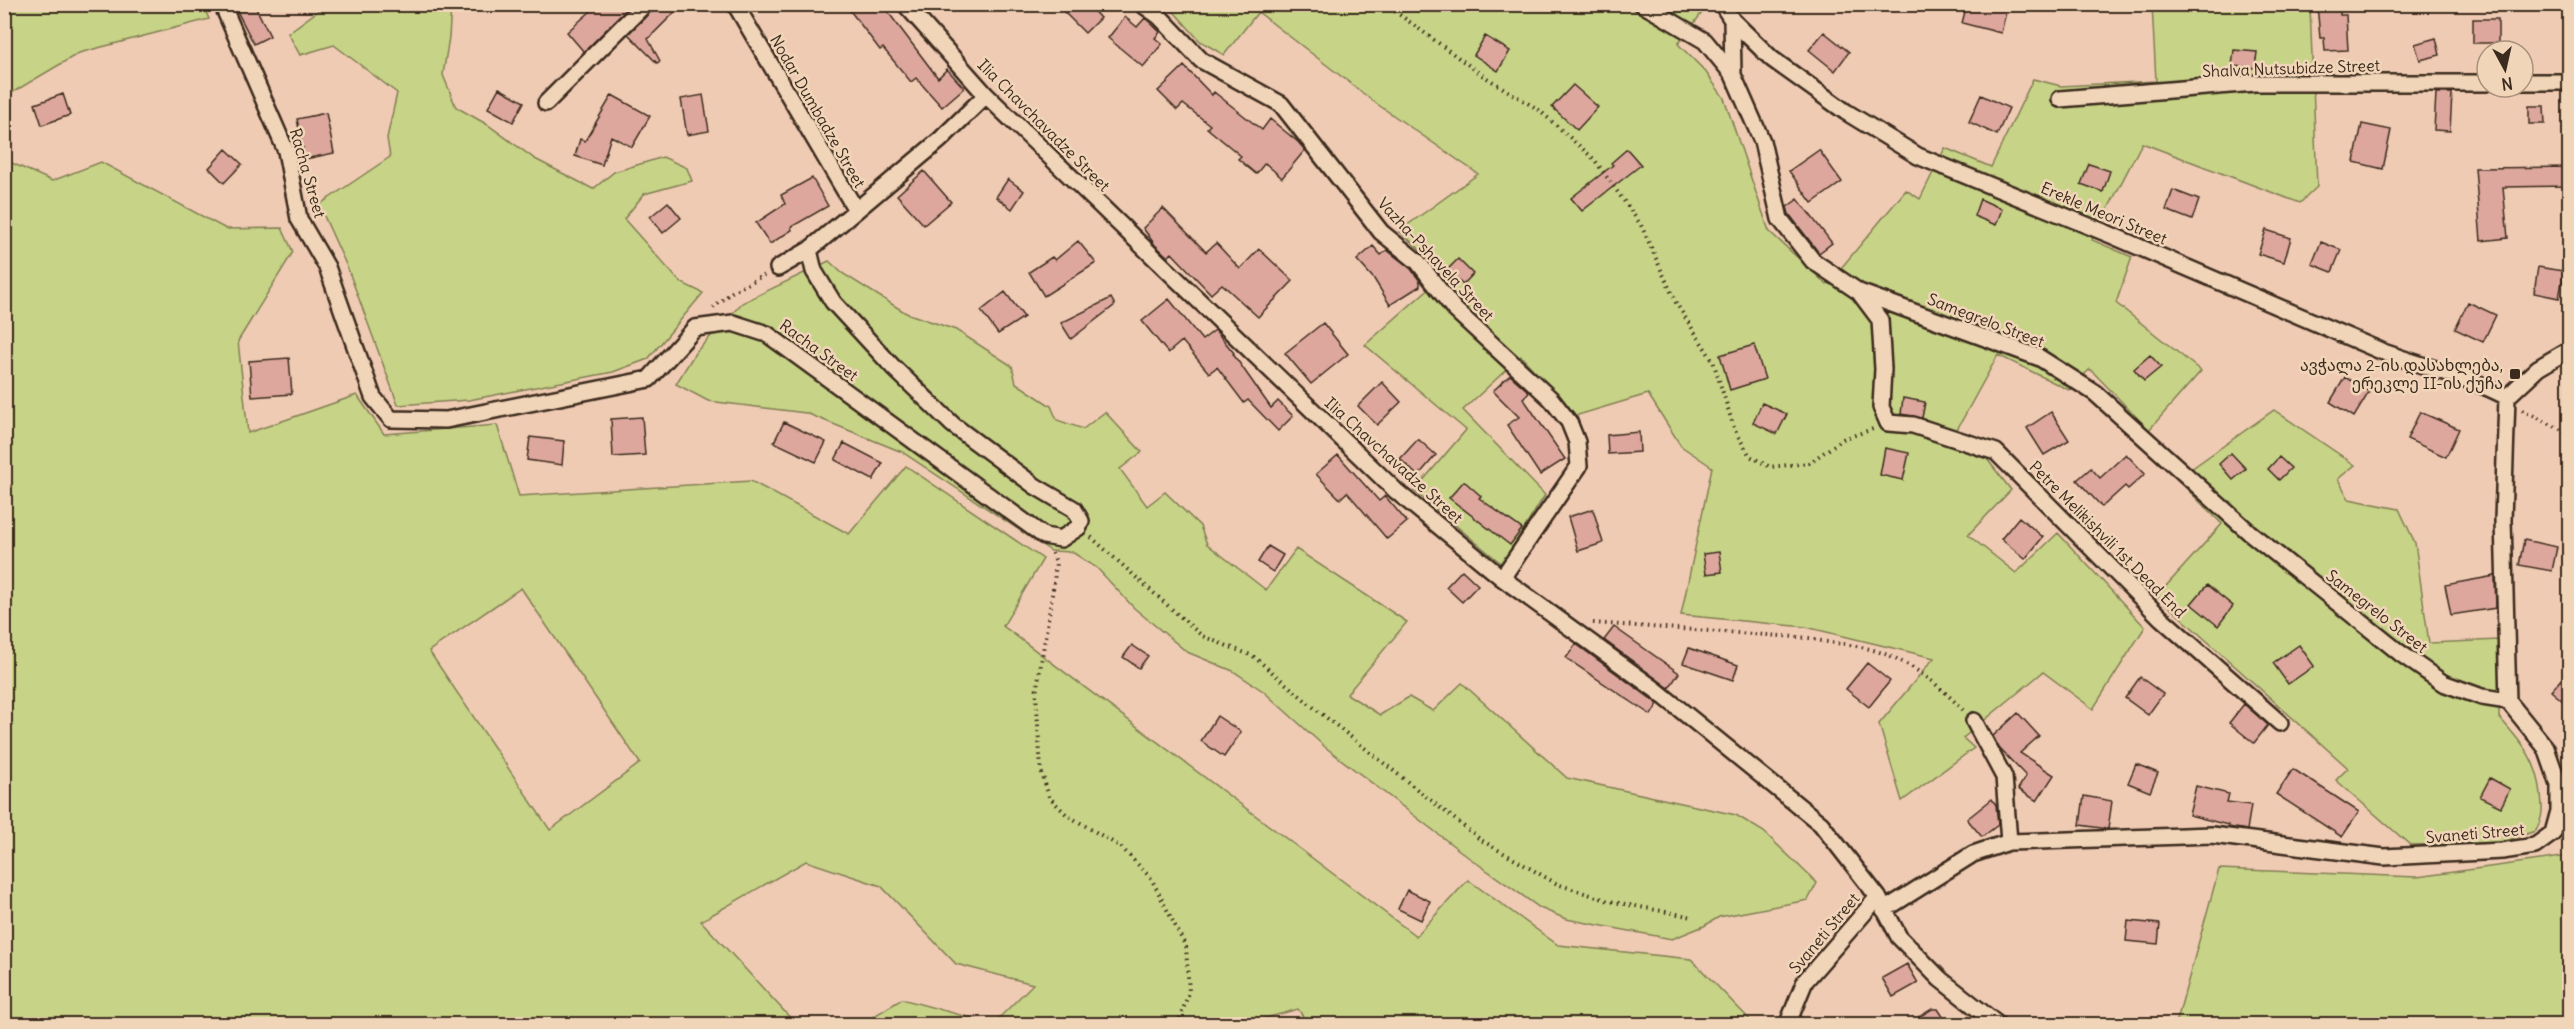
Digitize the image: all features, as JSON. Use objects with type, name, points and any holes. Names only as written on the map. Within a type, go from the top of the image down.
[{"type":"street","name":"Racha Street","points":[[222,4],[286,152],[299,219],[327,267],[373,397],[391,419],[446,420],[649,379],[695,328],[733,323],[767,334],[1044,536]]},
{"type":"street","points":[[546,103],[645,4]]},
{"type":"street","name":"Nodar Dumbadze Street","points":[[735,4],[856,210],[940,140],[986,96]]},
{"type":"street","name":"Ilia Chavchavadze Street","points":[[905,4],[986,96],[1396,491],[1502,578],[1656,690],[1821,824],[1881,904],[1899,937],[1940,980],[1997,1024]]},
{"type":"street","name":"Vazha-Pshavela Street","points":[[1142,4],[1159,16],[1201,60],[1281,104],[1381,232],[1418,262],[1454,309],[1551,399],[1569,422],[1577,442],[1579,466],[1502,578]]},
{"type":"street","name":"Samegrelo Street","points":[[1642,4],[1705,40],[1733,75],[1762,141],[1780,219],[1814,261],[1859,292],[2040,358],[2095,393],[2249,532],[2400,653],[2443,683],[2482,697],[2508,701]]},
{"type":"street","name":"Erekle Meori Street","points":[[1722,4],[1732,21],[1772,59],[1846,112],[1918,156],[2111,235],[2381,351],[2417,365],[2485,385],[2507,397]]},
{"type":"street","points":[[1732,21],[1733,75]]},
{"type":"street","points":[[2535,82],[2570,82]]},
{"type":"street","name":"Shalva Nutsubidze Street","points":[[2060,99],[2255,84],[2475,83]]},
{"type":"street","points":[[778,268],[809,250],[856,210]]},
{"type":"street","name":"Racha Street","points":[[809,250],[814,271],[833,302],[893,367],[953,425],[1035,486],[1074,509],[1081,521],[1079,527]]},
{"type":"street","points":[[1859,292],[1880,320],[1884,369],[1881,407],[1888,423]]},
{"type":"street","points":[[2508,701],[2503,520],[2507,397],[2538,368],[2570,349]]},
{"type":"street","name":"Petre Melikishvili 1st Dead End","points":[[1888,423],[1913,425],[1996,453],[2161,618],[2280,723]]},
{"type":"street","points":[[1044,536],[1061,539],[1079,527]]},
{"type":"street","name":"Svaneti Street","points":[[1795,1024],[1790,1018],[1804,981],[1881,904],[1973,854],[2009,842],[2212,835],[2384,858],[2502,851],[2535,846],[2553,833],[2559,811],[2559,785],[2546,748],[2508,701]]},
{"type":"street","points":[[1974,721],[2004,777],[2009,842]]},
{"type":"path","points":[[1384,4],[1482,75],[1539,110],[1594,159],[1641,225],[1676,303],[1713,361],[1735,431],[1750,456],[1770,467],[1809,463],[1843,439],[1888,423]]},
{"type":"path","points":[[695,328],[711,309],[732,292],[778,268]]},
{"type":"path","points":[[2507,397],[2527,414],[2570,434]]},
{"type":"path","points":[[1079,527],[1202,636],[1253,656],[1318,711],[1481,840],[1557,884],[1609,901],[1694,917]]},
{"type":"path","points":[[1044,536],[1056,562],[1036,694],[1041,770],[1049,797],[1067,815],[1121,848],[1151,878],[1186,947],[1189,992],[1178,1024]]},
{"type":"path","points":[[1571,628],[1597,622],[1810,638],[1827,644],[1857,646],[1899,659],[1935,681],[1974,721]]},
{"type":"green space","points":[[5,4],[203,5],[209,19],[79,53],[5,97]]},
{"type":"green space","points":[[326,5],[449,5],[451,7],[449,37],[443,75],[456,107],[488,125],[535,159],[593,189],[614,172],[663,157],[687,168],[692,181],[644,194],[624,219],[680,282],[703,293],[648,359],[613,372],[469,400],[398,405],[348,269],[319,205],[390,157],[387,138],[397,93],[334,45],[300,55],[288,33]]},
{"type":"green space","points":[[1168,5],[1708,5],[1678,44],[1705,71],[1724,98],[1769,231],[1827,285],[1906,190],[1920,199],[1945,148],[1991,167],[2033,79],[2061,86],[2156,81],[2152,5],[2310,5],[2317,187],[2300,203],[2142,143],[2092,240],[2132,257],[2116,303],[2201,371],[2149,430],[2090,369],[2069,390],[1998,355],[1948,446],[1987,459],[2011,490],[1968,535],[2016,573],[2058,533],[2145,627],[2093,709],[2043,672],[1963,738],[1974,748],[1902,801],[1879,724],[1934,658],[1806,627],[1681,615],[1712,467],[1681,446],[1648,394],[1575,416],[1521,356],[1463,410],[1545,495],[1502,564],[1414,491],[1466,430],[1365,345],[1443,276],[1439,266],[1399,231],[1478,174],[1377,104],[1258,12],[1224,55],[1200,41]]},
{"type":"green space","points":[[5,160],[52,181],[101,162],[226,229],[282,228],[293,252],[238,341],[248,433],[357,395],[384,434],[497,425],[519,496],[751,481],[849,534],[906,466],[1043,559],[1003,626],[1416,936],[1468,880],[1558,945],[1691,959],[1754,1024],[1308,1024],[1298,1009],[1262,1019],[1262,1024],[993,1024],[1033,984],[956,964],[881,886],[806,861],[701,921],[796,1024],[5,1024]],"holes":[[[521,588],[640,763],[550,830],[429,651]]]},
{"type":"green space","points":[[829,261],[842,273],[906,313],[956,330],[1012,366],[1016,383],[1051,406],[1057,420],[1083,429],[1105,412],[1142,452],[1120,469],[1147,506],[1165,492],[1200,526],[1207,544],[1266,590],[1296,549],[1407,622],[1347,694],[1380,715],[1409,697],[1433,711],[1462,683],[1567,778],[1736,815],[1764,832],[1817,883],[1808,900],[1719,917],[1672,939],[1566,919],[1540,908],[1468,857],[1325,747],[1263,691],[1233,671],[1187,652],[1134,608],[1097,568],[1072,552],[1051,551],[902,452],[806,413],[708,401],[676,384],[695,353],[742,303]]},
{"type":"green space","points":[[2274,410],[2355,465],[2338,479],[2349,499],[2399,509],[2415,543],[2429,643],[2499,640],[2499,717],[2521,743],[2536,772],[2542,809],[2540,822],[2535,831],[2500,843],[2410,845],[2336,780],[2348,768],[2157,596],[2222,524],[2177,479]]},
{"type":"green space","points":[[2569,856],[2569,1024],[2176,1024],[2219,869],[2417,877]]},
{"type":"green space","points":[[902,999],[993,1024],[861,1024]]},
{"type":"building","points":[[254,4],[270,36],[254,44],[237,11]]},
{"type":"building","points":[[599,4],[631,5],[584,52],[567,32]]},
{"type":"building","points":[[659,4],[683,4],[648,39],[660,61],[657,63],[628,34]]},
{"type":"building","points":[[845,4],[882,4],[938,78],[947,69],[964,88],[942,107],[916,78],[911,82],[883,48],[880,50]]},
{"type":"building","points":[[1056,4],[1087,4],[1100,18],[1085,33]]},
{"type":"building","points":[[1967,4],[2008,4],[2001,33],[1962,23]]},
{"type":"building","points":[[2317,4],[2340,4],[2340,15],[2346,15],[2348,50],[2325,51],[2324,38],[2320,38]]},
{"type":"building","points":[[1125,17],[1137,27],[1145,18],[1160,32],[1155,38],[1162,44],[1143,67],[1108,38]]},
{"type":"building","points":[[2473,19],[2498,19],[2498,39],[2475,39],[2473,43]]},
{"type":"building","points":[[1824,32],[1849,52],[1835,71],[1809,50]]},
{"type":"building","points":[[1485,36],[1510,51],[1498,71],[1474,55]]},
{"type":"building","points":[[2436,38],[2440,55],[2420,60],[2415,44]]},
{"type":"building","points":[[2234,50],[2257,52],[2255,68],[2232,66]]},
{"type":"building","points":[[1184,66],[1212,95],[1214,92],[1262,130],[1270,119],[1305,150],[1282,178],[1265,163],[1256,174],[1238,159],[1241,156],[1207,128],[1210,125],[1183,104],[1177,110],[1158,91]]},
{"type":"building","points":[[1573,85],[1598,107],[1577,130],[1552,107]]},
{"type":"building","points":[[499,88],[524,102],[513,122],[488,108]]},
{"type":"building","points":[[2436,93],[2452,93],[2450,131],[2434,130]]},
{"type":"building","points":[[63,94],[70,115],[42,125],[35,104]]},
{"type":"building","points":[[612,95],[650,116],[632,147],[611,136],[602,165],[575,156],[580,139],[585,141]]},
{"type":"building","points":[[703,95],[709,131],[687,135],[681,99]]},
{"type":"building","points":[[1981,95],[2009,108],[1997,135],[1969,122]]},
{"type":"building","points":[[2529,106],[2544,106],[2545,124],[2529,124]]},
{"type":"building","points":[[326,113],[334,153],[305,159],[297,119]]},
{"type":"building","points":[[2362,124],[2391,130],[2383,169],[2354,162]]},
{"type":"building","points":[[226,149],[242,164],[224,183],[209,168]]},
{"type":"building","points":[[1627,149],[1641,165],[1582,211],[1571,198],[1613,165],[1611,163]]},
{"type":"building","points":[[1819,150],[1842,182],[1812,203],[1789,171]]},
{"type":"building","points":[[2089,164],[2110,171],[2103,192],[2081,184]]},
{"type":"building","points":[[2570,167],[2570,186],[2503,187],[2508,238],[2481,241],[2475,168]]},
{"type":"building","points":[[924,171],[951,202],[924,225],[897,195]]},
{"type":"building","points":[[812,178],[828,206],[791,227],[792,230],[770,244],[756,223],[785,204],[781,195]]},
{"type":"building","points":[[1008,179],[1024,191],[1012,209],[996,197]]},
{"type":"building","points":[[2173,190],[2199,200],[2192,220],[2166,210]]},
{"type":"building","points":[[1798,199],[1832,243],[1819,253],[1789,214],[1787,207]]},
{"type":"building","points":[[1980,199],[2002,209],[1996,225],[1974,216]]},
{"type":"building","points":[[668,202],[681,218],[663,233],[650,217]]},
{"type":"building","points":[[1163,208],[1206,252],[1216,243],[1240,269],[1259,249],[1293,281],[1258,317],[1222,284],[1211,294],[1172,253],[1168,257],[1155,245],[1143,228]]},
{"type":"building","points":[[2266,230],[2291,238],[2284,262],[2258,254]]},
{"type":"building","points":[[1078,241],[1096,263],[1044,296],[1029,272],[1052,257],[1055,260]]},
{"type":"building","points":[[2321,242],[2341,250],[2332,272],[2312,264]]},
{"type":"building","points":[[1373,246],[1381,255],[1387,250],[1411,269],[1420,281],[1420,286],[1390,305],[1374,279],[1357,260]]},
{"type":"building","points":[[1458,259],[1473,274],[1463,285],[1447,270]]},
{"type":"building","points":[[2538,267],[2564,271],[2559,298],[2534,293]]},
{"type":"building","points":[[1005,292],[1024,317],[998,334],[981,311]]},
{"type":"building","points":[[1111,298],[1115,305],[1071,339],[1061,323]]},
{"type":"building","points":[[1169,299],[1202,340],[1215,330],[1234,353],[1271,408],[1278,401],[1293,416],[1278,431],[1248,400],[1244,403],[1217,367],[1209,373],[1182,341],[1168,353],[1142,321]]},
{"type":"building","points":[[2468,302],[2496,315],[2483,342],[2455,329]]},
{"type":"building","points":[[1323,323],[1348,354],[1311,384],[1285,353]]},
{"type":"building","points":[[1754,345],[1765,379],[1730,390],[1720,355]]},
{"type":"building","points":[[2150,355],[2161,367],[2144,381],[2134,369]]},
{"type":"building","points":[[289,358],[292,394],[252,397],[249,361]]},
{"type":"building","points":[[1510,375],[1529,392],[1523,398],[1565,459],[1540,475],[1507,425],[1519,417],[1493,391]]},
{"type":"building","points":[[2345,377],[2369,392],[2354,417],[2330,402]]},
{"type":"building","points":[[1382,382],[1401,402],[1377,425],[1358,406]]},
{"type":"building","points":[[1903,398],[1925,402],[1922,418],[1901,414]]},
{"type":"building","points":[[1762,403],[1787,414],[1777,434],[1753,423]]},
{"type":"building","points":[[2051,412],[2069,440],[2044,455],[2027,428]]},
{"type":"building","points":[[2420,412],[2459,429],[2446,457],[2407,439]]},
{"type":"building","points":[[642,417],[645,455],[613,457],[611,419]]},
{"type":"building","points":[[784,422],[826,442],[816,462],[774,442]]},
{"type":"building","points":[[1639,432],[1640,452],[1608,454],[1607,435]]},
{"type":"building","points":[[530,437],[564,441],[562,465],[527,460]]},
{"type":"building","points":[[1418,439],[1436,455],[1418,476],[1400,459]]},
{"type":"building","points":[[844,443],[883,463],[873,480],[835,460]]},
{"type":"building","points":[[1885,448],[1909,453],[1903,480],[1880,475]]},
{"type":"building","points":[[2231,453],[2246,469],[2233,480],[2219,464]]},
{"type":"building","points":[[2126,454],[2145,474],[2128,489],[2125,486],[2102,507],[2077,480],[2091,468],[2100,478]]},
{"type":"building","points":[[1338,455],[1379,501],[1385,496],[1407,522],[1387,539],[1347,492],[1340,499],[1316,474]]},
{"type":"building","points":[[2279,457],[2291,468],[2279,480],[2268,469]]},
{"type":"building","points":[[1464,481],[1481,496],[1479,498],[1522,529],[1510,545],[1449,498]]},
{"type":"building","points":[[1593,509],[1603,543],[1578,551],[1568,517]]},
{"type":"building","points":[[2019,517],[2043,537],[2025,559],[2001,539]]},
{"type":"building","points":[[2524,540],[2557,547],[2552,571],[2519,565]]},
{"type":"building","points":[[1268,546],[1283,555],[1273,572],[1258,562]]},
{"type":"building","points":[[1719,552],[1722,572],[1706,574],[1703,554]]},
{"type":"building","points":[[1462,570],[1478,585],[1462,602],[1446,587]]},
{"type":"building","points":[[2495,576],[2496,608],[2451,615],[2445,585]]},
{"type":"building","points":[[2207,585],[2233,606],[2218,626],[2191,604]]},
{"type":"building","points":[[1614,627],[1679,673],[1669,688],[1604,640]]},
{"type":"building","points":[[1576,644],[1658,704],[1651,715],[1566,658]]},
{"type":"building","points":[[1132,645],[1148,656],[1139,668],[1123,657]]},
{"type":"building","points":[[2299,645],[2314,666],[2288,684],[2273,663]]},
{"type":"building","points":[[1689,648],[1738,665],[1733,680],[1683,663]]},
{"type":"building","points":[[1867,663],[1890,681],[1869,707],[1846,689]]},
{"type":"building","points":[[2570,669],[2570,707],[2551,691]]},
{"type":"building","points":[[2140,677],[2163,694],[2148,715],[2125,698]]},
{"type":"building","points":[[2244,704],[2268,725],[2254,743],[2229,723]]},
{"type":"building","points":[[2018,713],[2039,736],[2020,753],[2054,775],[2037,801],[2018,789],[2026,776],[1999,748],[1993,736]]},
{"type":"building","points":[[1217,716],[1241,732],[1224,757],[1201,741]]},
{"type":"building","points":[[2136,764],[2158,773],[2150,792],[2128,783]]},
{"type":"building","points":[[2293,769],[2359,812],[2342,837],[2276,794]]},
{"type":"building","points":[[2490,778],[2510,789],[2501,807],[2480,797]]},
{"type":"building","points":[[2196,786],[2229,794],[2227,802],[2251,805],[2247,830],[2228,827],[2228,825],[2189,815]]},
{"type":"building","points":[[2084,796],[2112,801],[2108,829],[2080,825]]},
{"type":"building","points":[[1992,799],[1996,805],[1998,825],[1982,837],[1967,819]]},
{"type":"building","points":[[1407,890],[1430,901],[1421,920],[1398,909]]},
{"type":"building","points":[[2128,921],[2160,924],[2158,944],[2126,941]]},
{"type":"building","points":[[1907,964],[1918,983],[1893,997],[1882,978]]},
{"type":"building","points":[[1932,1009],[1938,1009],[1948,1024],[1907,1024]]},
{"type":"place","name":"ავჭალა 2-ის დასახლება, ერეკლე II-ის ქუჩა","points":[[2515,374]]}]
